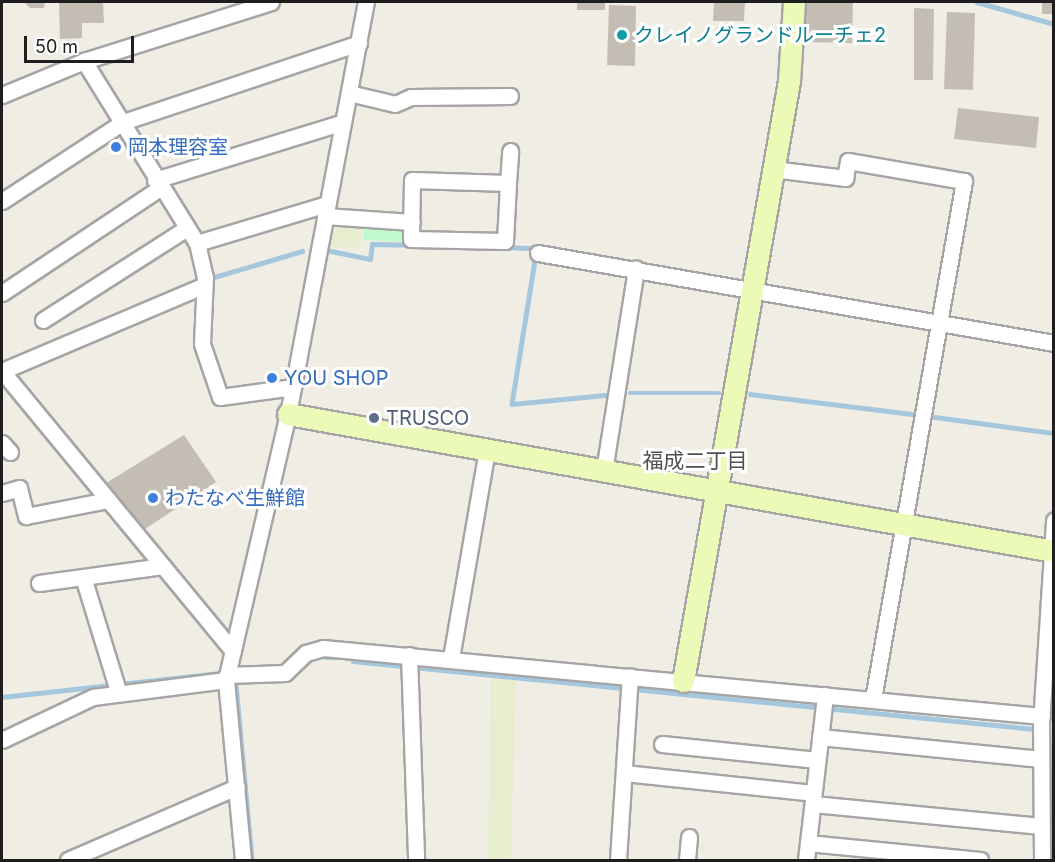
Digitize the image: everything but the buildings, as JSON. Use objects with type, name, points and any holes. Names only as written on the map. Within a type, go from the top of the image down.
[{"type":"street","points":[[2,95],[84,61],[271,2]]},
{"type":"street","points":[[243,861],[226,678],[288,414],[366,2]]},
{"type":"street","points":[[683,681],[750,288],[791,70],[795,2]]},
{"type":"street","points":[[2,201],[123,122],[359,43]]},
{"type":"street","points":[[84,61],[123,122],[158,184],[197,243],[205,285],[202,344],[220,398],[293,387]]},
{"type":"street","points":[[349,93],[394,104],[411,97],[510,96]]},
{"type":"street","points":[[2,293],[158,184],[344,122]]},
{"type":"street","points":[[508,183],[412,180],[411,239],[505,241],[510,151]]},
{"type":"street","points":[[773,169],[845,178],[848,161],[964,181],[873,699]]},
{"type":"street","points":[[197,243],[326,210],[412,222]]},
{"type":"street","points":[[43,320],[187,228]]},
{"type":"street","points":[[538,253],[750,288],[1053,343]]},
{"type":"street","points":[[604,471],[636,269]]},
{"type":"street","points":[[205,285],[2,371],[233,651]]},
{"type":"street","points":[[288,414],[1048,550]]},
{"type":"street","points":[[452,658],[487,449]]},
{"type":"street","points":[[2,493],[19,488],[26,516],[108,500]]},
{"type":"street","points":[[1042,861],[1041,759],[1046,721],[1051,626],[1048,550],[1053,520]]},
{"type":"street","points":[[39,583],[163,566]]},
{"type":"street","points":[[83,577],[117,686]]},
{"type":"street","points":[[2,740],[117,686],[285,673],[306,653],[323,648],[410,662],[452,658],[629,683],[683,681],[824,703],[873,699],[1046,721]]},
{"type":"street","points":[[410,662],[416,861]]},
{"type":"street","points":[[618,861],[629,683]]},
{"type":"street","points":[[806,861],[824,703]]},
{"type":"street","points":[[820,737],[1041,759]]},
{"type":"street","points":[[662,744],[817,760]]},
{"type":"street","points":[[624,773],[813,799],[1041,826]]},
{"type":"street","points":[[68,861],[237,787]]},
{"type":"street","points":[[687,861],[689,837]]},
{"type":"street","points":[[808,843],[980,861]]},
{"type":"green space","points":[[328,221],[362,224],[360,249],[326,246]]},
{"type":"green space","points":[[363,223],[406,225],[405,242],[363,240]]},
{"type":"green space","points":[[491,679],[516,680],[511,860],[488,860]]},
{"type":"waterway","points":[[977,2],[1054,24]]},
{"type":"waterway","points":[[326,250],[370,259],[372,244],[411,245]]},
{"type":"waterway","points":[[503,247],[537,248],[512,404],[605,395]]},
{"type":"waterway","points":[[211,278],[302,251]]},
{"type":"waterway","points":[[630,393],[719,393]]},
{"type":"waterway","points":[[750,394],[912,414]]},
{"type":"waterway","points":[[935,417],[1054,433]]},
{"type":"waterway","points":[[326,658],[337,658]]},
{"type":"waterway","points":[[353,661],[1034,729]]},
{"type":"waterway","points":[[2,697],[220,673]]},
{"type":"waterway","points":[[236,684],[252,860]]},
{"type":"place","name":"クレイノグランドルーチェ2","points":[[622,35]]},
{"type":"place","name":"岡本理容室","points":[[116,147]]},
{"type":"place","name":"YOU SHOP","points":[[272,378]]},
{"type":"place","name":"TRUSCO","points":[[374,418]]},
{"type":"place","name":"わたなべ生鮮館","points":[[153,498]]},
{"type":"district","name":"福成二丁目","points":[[695,461]]}]
